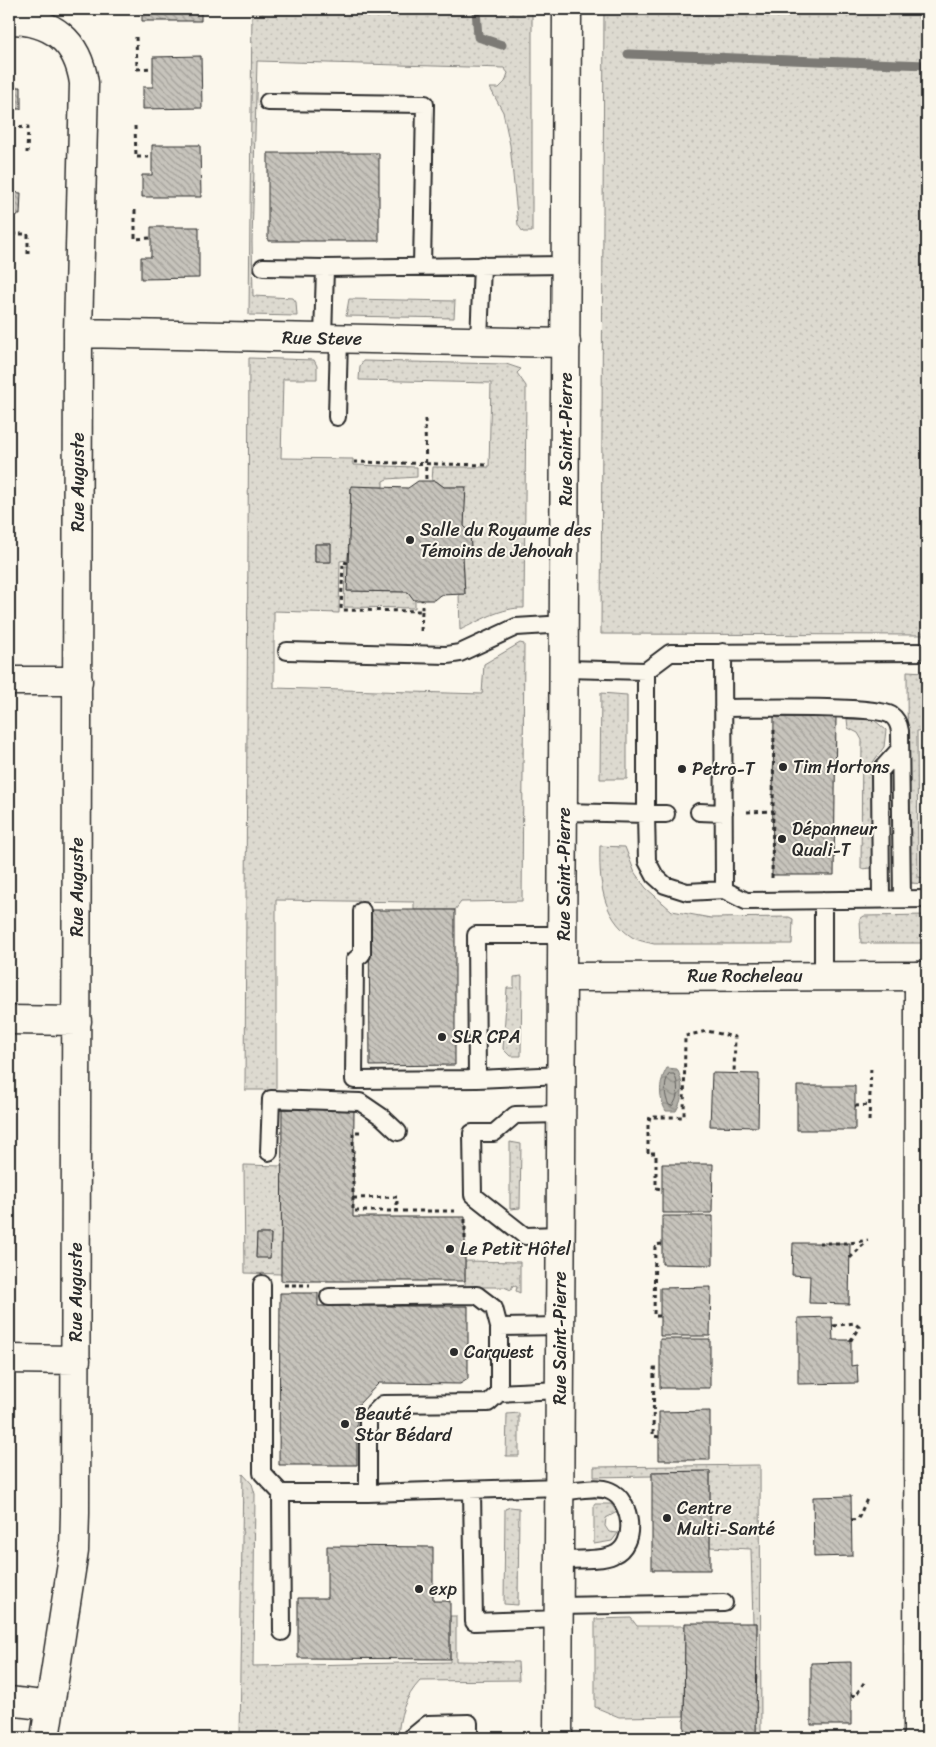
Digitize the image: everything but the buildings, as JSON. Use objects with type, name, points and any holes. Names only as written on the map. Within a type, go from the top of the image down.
[{"type":"street","name":"Rue Saint-Pierre","points":[[558,1738],[564,977],[567,9]]},
{"type":"street","name":"Rue Auguste","points":[[9,20],[39,23],[54,30],[65,39],[75,51],[81,66],[84,84],[78,333],[74,1551],[45,1738]]},
{"type":"street","name":"Rue Steve","points":[[78,333],[566,343]]},
{"type":"street","points":[[9,681],[78,681]]},
{"type":"street","points":[[918,1738],[924,1208],[923,976]]},
{"type":"street","name":"Rue Rocheleau","points":[[564,977],[923,976]]},
{"type":"street","points":[[9,1020],[76,1021]]},
{"type":"street","points":[[9,1359],[76,1360]]},
{"type":"street","points":[[9,1701],[50,1706]]},
{"type":"lane","points":[[268,102],[425,104],[422,266]]},
{"type":"lane","points":[[263,267],[566,265]]},
{"type":"lane","points":[[479,341],[482,266]]},
{"type":"lane","points":[[325,268],[337,417]]},
{"type":"lane","points":[[287,651],[447,655],[460,653],[516,627],[565,624]]},
{"type":"lane","points":[[723,652],[724,890]]},
{"type":"lane","points":[[565,669],[646,671],[670,653],[927,652]]},
{"type":"lane","points":[[646,671],[646,860],[655,876],[665,886],[677,890],[724,890],[746,901],[927,899]]},
{"type":"lane","points":[[723,708],[881,712],[891,715],[899,725],[902,899]]},
{"type":"lane","points":[[881,900],[880,772],[900,749]]},
{"type":"lane","points":[[564,812],[666,814]]},
{"type":"lane","points":[[699,812],[724,813]]},
{"type":"lane","points":[[823,900],[823,975]]},
{"type":"lane","points":[[362,911],[362,954],[354,960],[354,1080],[477,1079],[562,1075]]},
{"type":"lane","points":[[477,1079],[476,935],[564,935]]},
{"type":"lane","points":[[269,1152],[271,1099],[360,1102],[382,1117],[398,1132]]},
{"type":"lane","points":[[561,1236],[525,1236],[473,1195],[472,1133],[494,1133],[515,1115],[562,1114]]},
{"type":"lane","points":[[262,1284],[262,1473],[281,1493],[282,1632]]},
{"type":"lane","points":[[330,1296],[477,1295],[494,1308],[500,1326],[499,1393]]},
{"type":"lane","points":[[500,1326],[560,1326]]},
{"type":"lane","points":[[368,1493],[368,1419],[383,1404],[488,1402],[499,1393],[560,1390]]},
{"type":"lane","points":[[281,1493],[601,1489],[618,1495],[625,1505],[629,1532],[625,1545],[611,1556],[559,1560]]},
{"type":"lane","points":[[472,1491],[474,1622],[559,1613],[724,1603]]},
{"type":"lane","points":[[412,1738],[422,1727],[428,1724],[469,1723],[468,1738]]},
{"type":"path","points":[[136,37],[137,69],[153,68]]},
{"type":"path","points":[[135,126],[136,157],[152,156]]},
{"type":"path","points":[[11,128],[28,127],[27,153]]},
{"type":"path","points":[[135,210],[134,239],[151,238]]},
{"type":"path","points":[[12,234],[28,234],[28,258]]},
{"type":"path","points":[[425,419],[426,481]]},
{"type":"path","points":[[354,462],[488,465]]},
{"type":"path","points":[[348,562],[343,562],[341,610],[422,612],[422,600]]},
{"type":"path","points":[[772,875],[774,720]]},
{"type":"path","points":[[662,1189],[656,1188],[656,1153],[650,1153],[648,1124],[650,1117],[684,1117],[685,1036],[707,1031],[735,1036],[734,1074]]},
{"type":"path","points":[[869,1121],[871,1066]]},
{"type":"path","points":[[855,1106],[869,1105]]},
{"type":"path","points":[[353,1132],[353,1211],[465,1212],[465,1250]]},
{"type":"path","points":[[353,1198],[397,1197],[397,1211]]},
{"type":"path","points":[[369,1217],[370,1211]]},
{"type":"path","points":[[819,1243],[850,1244],[868,1240],[850,1258]]},
{"type":"path","points":[[660,1316],[654,1316],[655,1245],[662,1244]]},
{"type":"path","points":[[262,1284],[316,1285],[330,1296]]},
{"type":"path","points":[[833,1326],[854,1323],[859,1327],[851,1340],[851,1345]]},
{"type":"path","points":[[659,1437],[653,1436],[654,1369],[660,1369]]},
{"type":"path","points":[[851,1520],[858,1520],[867,1499]]},
{"type":"path","points":[[433,1591],[439,1591]]},
{"type":"path","points":[[851,1696],[855,1696],[866,1680]]},
{"type":"shaded area","points":[[252,9],[532,9],[532,232],[523,232],[518,225],[510,145],[503,112],[490,88],[499,88],[505,82],[508,73],[504,68],[257,61],[252,241],[253,296],[293,298],[296,302],[297,316],[249,315]]},
{"type":"shaded area","points":[[604,9],[927,9],[927,635],[601,634]]},
{"type":"shaded area","points":[[349,299],[455,301],[454,318],[346,316]]},
{"type":"shaded area","points":[[249,358],[314,360],[317,366],[317,379],[283,379],[281,458],[353,459],[353,465],[417,467],[417,477],[387,479],[383,481],[383,487],[351,487],[348,560],[340,561],[339,613],[274,611],[274,688],[482,694],[484,664],[520,643],[524,644],[522,901],[461,902],[455,910],[414,910],[414,902],[276,900],[276,1090],[245,1090]],"holes":[[[315,544],[331,544],[330,562],[315,562]]]},
{"type":"shaded area","points":[[363,361],[506,364],[521,369],[517,373],[526,386],[524,608],[499,612],[460,630],[459,594],[465,594],[463,557],[471,549],[470,532],[464,526],[465,487],[444,487],[436,481],[432,481],[433,467],[489,467],[491,383],[359,380],[360,366]]},
{"type":"shaded area","points":[[345,566],[348,566],[348,591],[408,592],[415,600],[415,608],[344,607]]},
{"type":"shaded area","points":[[907,671],[925,672],[927,678],[927,726],[925,730],[917,731],[918,877],[927,878],[927,884],[910,883],[908,871]]},
{"type":"shaded area","points":[[601,693],[627,695],[627,779],[600,779]]},
{"type":"shaded area","points":[[847,719],[874,720],[886,730],[884,747],[871,765],[872,868],[861,869],[862,740],[858,733],[848,728]]},
{"type":"shaded area","points":[[600,846],[625,847],[635,873],[646,888],[672,911],[711,918],[789,917],[793,919],[792,944],[654,944],[634,938],[622,929],[608,908],[600,871]]},
{"type":"shaded area","points":[[927,915],[927,943],[861,943],[860,919],[864,916]]},
{"type":"shaded area","points":[[522,976],[521,1056],[510,1056],[503,1049],[507,988],[514,988],[514,977]]},
{"type":"shaded area","points":[[510,1142],[521,1144],[520,1208],[510,1209]]},
{"type":"shaded area","points":[[244,1165],[282,1166],[281,1274],[245,1273]],"holes":[[[257,1234],[271,1234],[270,1258],[256,1257]]]},
{"type":"shaded area","points":[[465,1261],[520,1262],[520,1293],[516,1291],[517,1287],[513,1285],[511,1290],[504,1287],[465,1287]]},
{"type":"shaded area","points":[[519,1413],[519,1456],[506,1456],[507,1414]]},
{"type":"shaded area","points":[[760,1465],[761,1738],[756,1738],[757,1623],[753,1623],[751,1549],[710,1547],[710,1471],[652,1472],[652,1476],[594,1477],[594,1467]]},
{"type":"shaded area","points":[[243,1474],[252,1484],[255,1494],[253,1666],[450,1662],[450,1616],[456,1616],[456,1661],[518,1662],[519,1680],[420,1681],[410,1694],[404,1707],[398,1738],[239,1738]]},
{"type":"shaded area","points":[[594,1504],[611,1504],[617,1512],[606,1518],[605,1526],[609,1532],[618,1533],[612,1541],[594,1544]]},
{"type":"shaded area","points":[[510,1507],[519,1508],[518,1605],[504,1604],[505,1509]]},
{"type":"shaded area","points":[[631,1618],[637,1626],[685,1626],[684,1716],[619,1717],[595,1707],[595,1619]]},
{"type":"shaded area","points":[[684,1732],[684,1738],[610,1738],[627,1733]]},
{"type":"water","points":[[667,1068],[677,1069],[681,1080],[682,1096],[676,1111],[666,1111],[663,1106],[661,1084]]},
{"type":"waterway","points":[[476,9],[478,37],[502,45]]},
{"type":"waterway","points":[[628,54],[927,65]]},
{"type":"place","name":"Salle du Royaume des Témoins de Jehovah","points":[[410,540]]},
{"type":"place","name":"Tim Hortons","points":[[783,767]]},
{"type":"place","name":"Petro-T","points":[[682,769]]},
{"type":"place","name":"Dépanneur Quali-T","points":[[782,839]]},
{"type":"place","name":"SLR CPA","points":[[442,1037]]},
{"type":"place","name":"Le Petit Hôtel","points":[[450,1249]]},
{"type":"place","name":"Carquest","points":[[454,1352]]},
{"type":"place","name":"Beauté Star Bédard","points":[[345,1424]]},
{"type":"place","name":"Centre Multi-Santé","points":[[667,1518]]},
{"type":"place","name":"exp","points":[[419,1589]]}]
